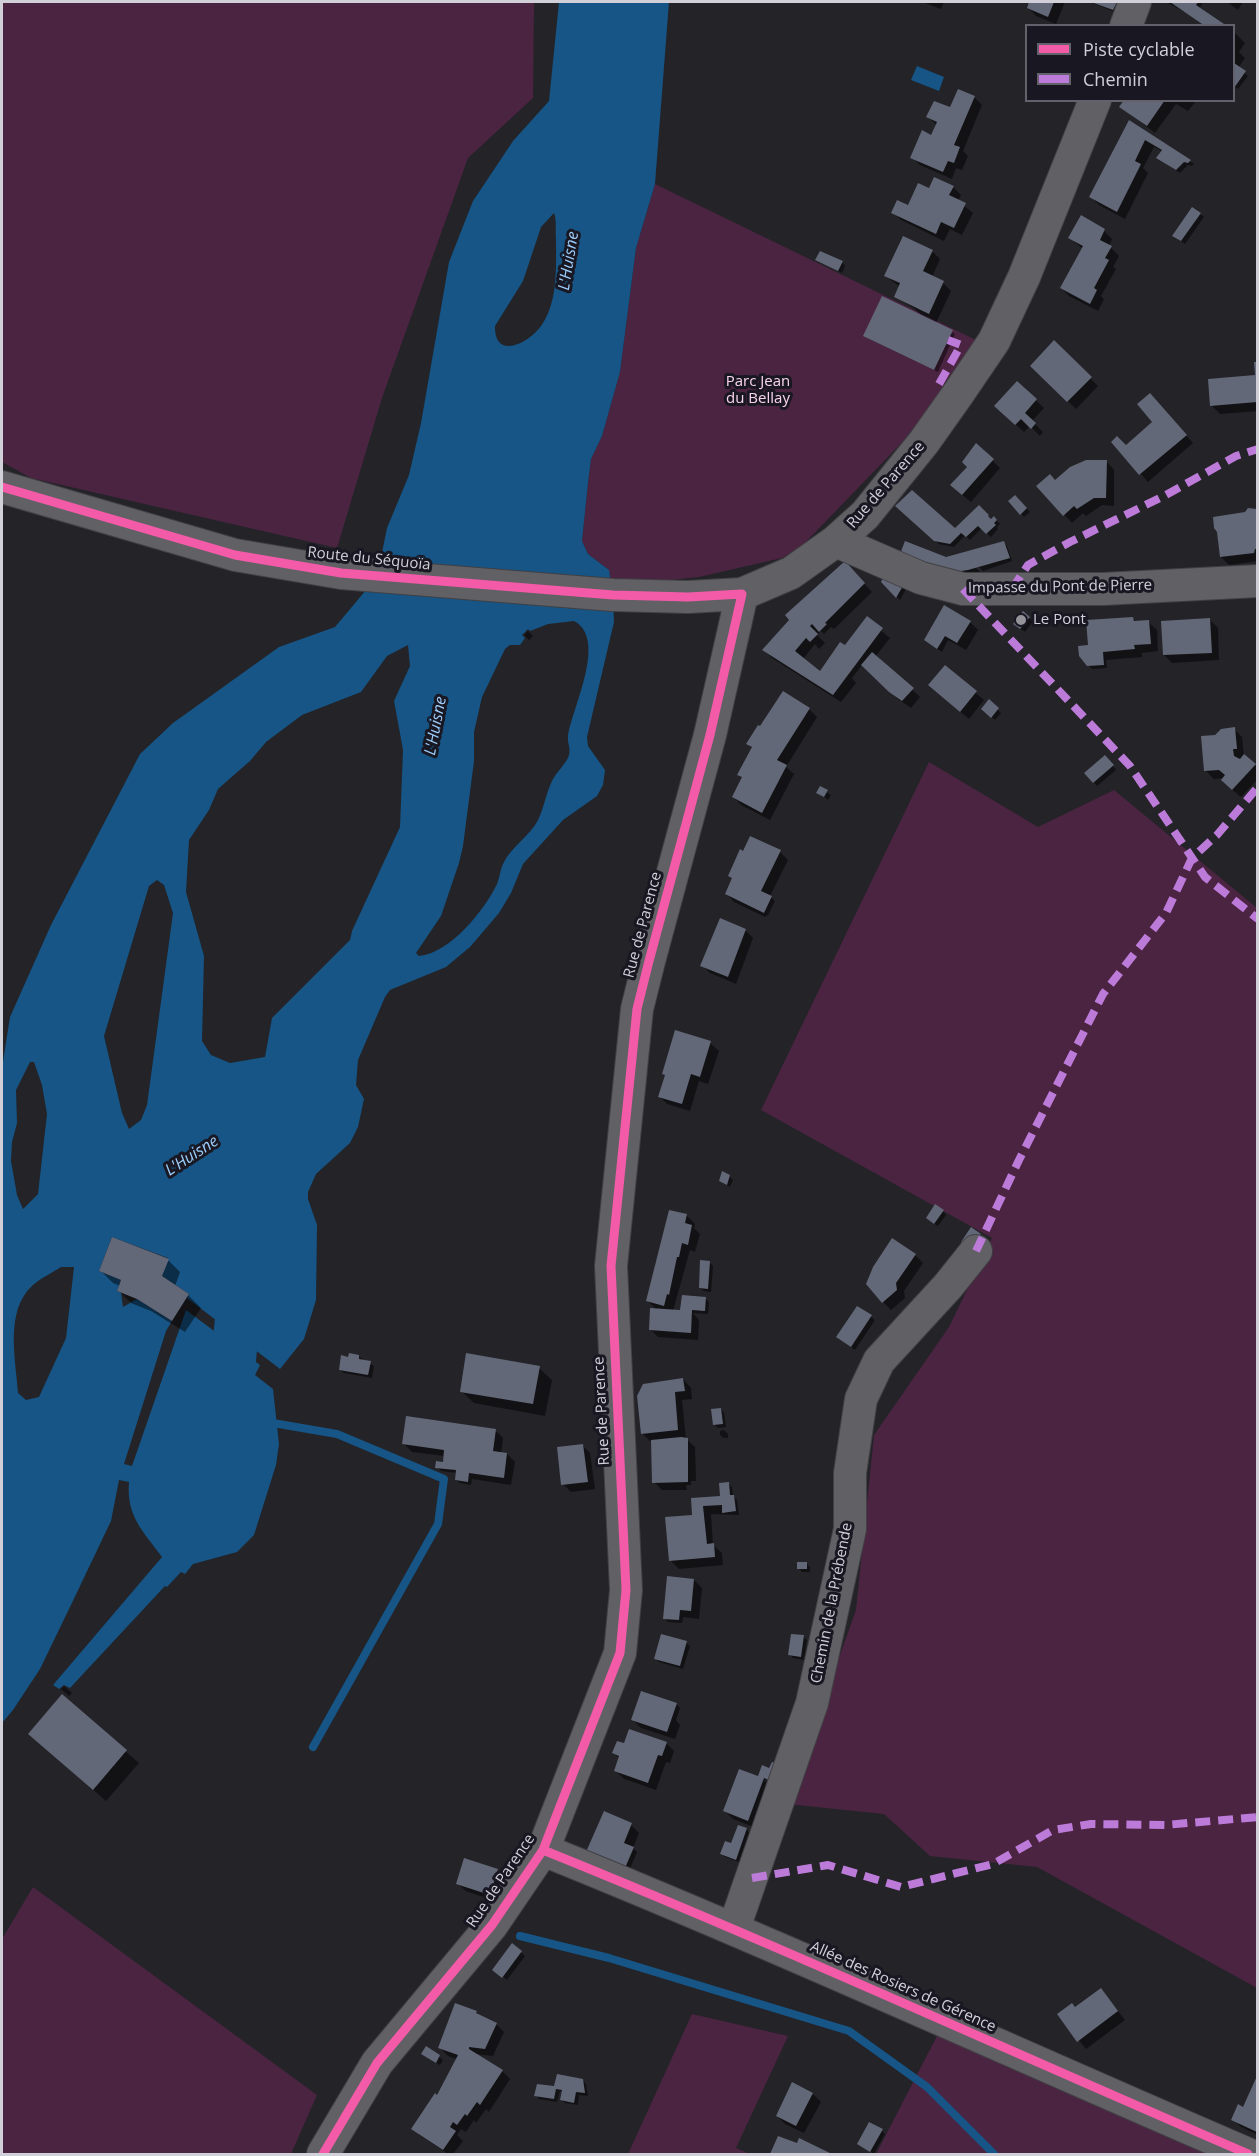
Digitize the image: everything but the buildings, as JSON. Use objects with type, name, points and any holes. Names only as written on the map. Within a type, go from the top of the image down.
[{"type":"street","points":[[1127,24],[1136,2]]},
{"type":"street","name":"Rue de Parence","points":[[323,2154],[377,2063],[492,1925],[543,1850],[620,1653],[626,1590],[611,1266],[636,1020],[649,961],[710,735],[742,594],[791,573],[836,541],[865,515],[924,442],[994,341],[1024,277],[1094,102]]},
{"type":"street","name":"Route du Séquoïa","points":[[2,487],[235,555],[341,573],[613,595],[688,597],[742,594]]},
{"type":"street","name":"Impasse du Pont de Pierre","points":[[836,541],[921,578],[963,589],[1103,589],[1257,581]]},
{"type":"street","name":"Chemin de la Prébende","points":[[735,1928],[812,1702],[850,1529],[850,1473],[861,1399],[879,1361],[948,1286],[976,1251]]},
{"type":"street","name":"Allée des Rosiers de Gérence","points":[[543,1850],[735,1928],[1055,2071],[1248,2154]]},
{"type":"green space","points":[[2,2],[534,2],[533,98],[468,158],[382,398],[337,548],[31,478],[2,462]]},
{"type":"green space","name":"Parc Jean du Bellay","points":[[655,184],[976,340],[955,377],[913,431],[801,547],[782,558],[699,577],[611,586],[609,570],[588,554],[582,541],[588,483],[591,459],[602,436],[620,372],[636,248]]},
{"type":"green space","points":[[929,762],[1038,827],[1114,790],[1257,908],[1257,1988],[1037,1867],[930,1856],[884,1814],[787,1804],[856,1610],[874,1435],[949,1327],[992,1238],[761,1110]]},
{"type":"green space","points":[[33,1887],[317,2095],[291,2154],[2,2154],[2,1939]]},
{"type":"green space","points":[[692,2014],[788,2036],[736,2148],[750,2154],[628,2154]]},
{"type":"green space","points":[[937,2036],[1218,2154],[876,2154]]},
{"type":"water","name":"L'Huisne","points":[[559,2],[669,2],[655,184],[636,248],[620,372],[602,436],[591,459],[582,541],[588,554],[609,570],[613,595],[614,622],[587,737],[588,746],[605,770],[603,785],[597,796],[563,820],[523,864],[511,893],[499,913],[470,947],[446,967],[390,990],[385,997],[358,1060],[356,1085],[364,1099],[358,1127],[350,1143],[316,1174],[308,1192],[308,1199],[317,1225],[316,1300],[304,1339],[280,1369],[187,1298],[189,1294],[162,1276],[168,1258],[112,1237],[99,1271],[121,1280],[117,1291],[121,1293],[123,1307],[137,1299],[172,1321],[166,1331],[124,1464],[132,1466],[186,1310],[260,1365],[255,1375],[273,1389],[279,1444],[276,1465],[254,1535],[237,1552],[193,1564],[185,1574],[181,1572],[167,1587],[165,1586],[70,1688],[64,1685],[59,1689],[53,1685],[162,1557],[142,1531],[133,1514],[129,1482],[119,1480],[111,1521],[70,1607],[40,1669],[2,1723],[2,1068],[10,1017],[51,925],[140,754],[173,723],[279,647],[335,627],[377,577],[387,528],[409,475],[421,423],[449,262],[473,201],[513,141],[549,101]],"holes":[[[554,213],[556,272],[551,304],[543,323],[531,337],[523,342],[507,346],[496,337],[495,326],[523,281],[541,227]],[[574,621],[584,630],[588,643],[588,658],[568,736],[569,755],[552,781],[538,820],[507,856],[497,884],[484,906],[454,939],[431,953],[419,956],[416,953],[441,916],[459,863],[474,761],[474,732],[482,697],[505,649],[510,645],[520,645],[525,638],[522,635],[528,629],[530,631],[548,624]],[[408,645],[410,666],[394,701],[403,750],[400,827],[352,931],[350,940],[272,1018],[265,1057],[230,1063],[211,1055],[202,1041],[204,956],[186,892],[189,840],[209,810],[218,789],[250,761],[266,742],[302,715],[361,692],[387,656]],[[157,880],[164,885],[173,913],[147,1105],[141,1120],[129,1129],[122,1113],[104,1036],[149,886]],[[30,1062],[34,1062],[42,1085],[47,1114],[38,1194],[23,1209],[17,1195],[11,1161],[12,1142],[17,1123],[16,1090]],[[61,1267],[74,1267],[66,1338],[39,1397],[26,1400],[18,1393],[14,1351],[15,1322],[24,1296],[39,1280]]]},
{"type":"water","points":[[917,66],[944,77],[939,91],[911,80]]},
{"type":"waterway","points":[[221,1405],[230,1395],[242,1273]]},
{"type":"waterway","points":[[267,1422],[337,1434],[444,1479],[438,1524],[313,1747]]},
{"type":"waterway","points":[[520,1936],[609,1958],[849,2031],[927,2087],[994,2154]]},
{"type":"marked path","points":[[939,384],[961,345],[948,340]]},
{"type":"marked path","points":[[1012,589],[1028,565],[1164,496],[1236,456],[1258,449]]},
{"type":"marked path","points":[[963,589],[1130,766],[1205,877],[1258,919]]},
{"type":"marked path","points":[[976,1251],[1103,994],[1166,913],[1192,858],[1217,835],[1258,787]]},
{"type":"marked path","points":[[752,1878],[828,1865],[901,1887],[993,1864],[1053,1830],[1091,1824],[1165,1825],[1258,1817]]},
{"type":"cycle path","points":[[2,487],[235,555],[341,573],[613,595],[688,597],[742,594],[710,735],[637,1009],[611,1266],[626,1590],[620,1653],[543,1850],[492,1925],[377,2063],[323,2154]]},
{"type":"cycle path","points":[[543,1850],[809,1962],[1248,2154]]},
{"type":"place","name":"Le Pont","points":[[1021,620]]}]
